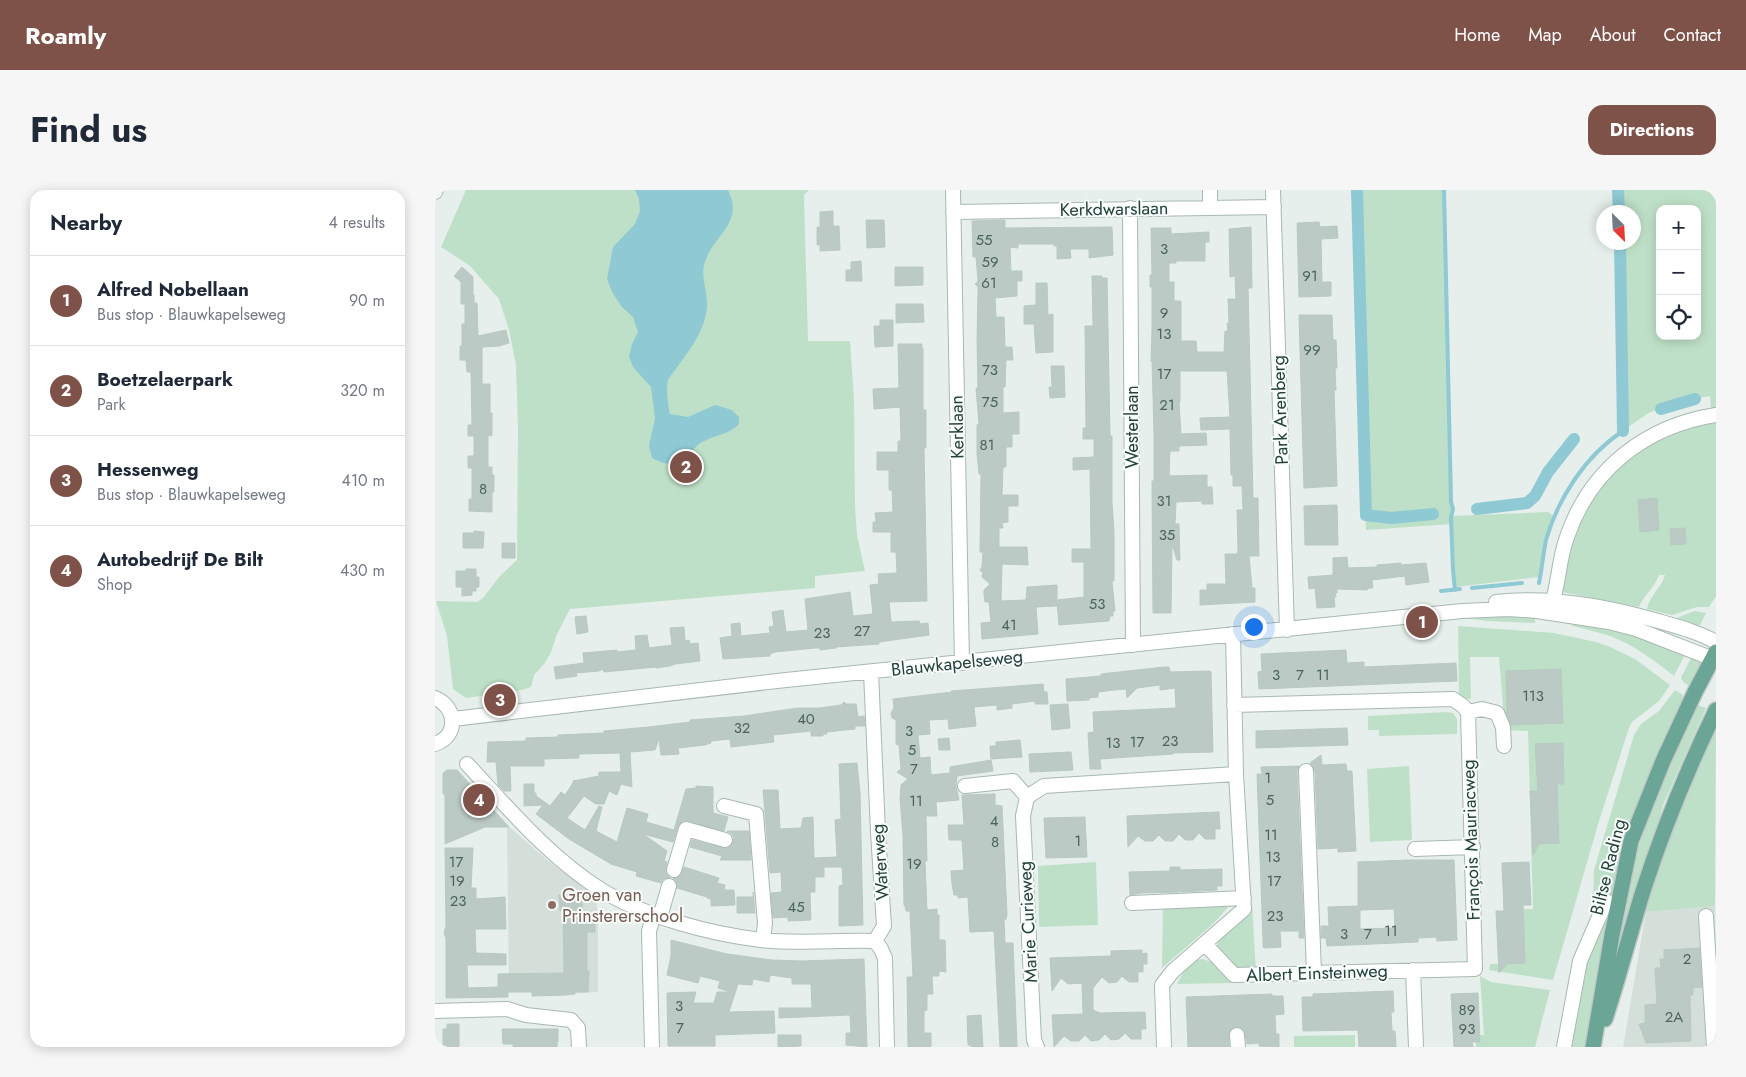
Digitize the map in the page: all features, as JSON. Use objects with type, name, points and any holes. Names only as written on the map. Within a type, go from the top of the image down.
[{"type":"main road","name":"Biltse Rading","points":[[1594,1047],[1610,943],[1631,841],[1663,761],[1695,692],[1715,656]]},
{"type":"main road","name":"Biltse Rading","points":[[1594,1047],[1616,986],[1643,892],[1663,834],[1716,710]]},
{"type":"street","name":"Kerklaan","points":[[953,190],[962,663]]},
{"type":"street","points":[[1209,190],[1210,207]]},
{"type":"street","name":"Park Arenberg","points":[[1273,190],[1287,630]]},
{"type":"street","name":"Kerkdwarslaan","points":[[953,212],[1274,207]]},
{"type":"street","name":"Westerlaan","points":[[1130,208],[1133,645]]},
{"type":"street","points":[[1551,602],[1566,538],[1575,516],[1588,494],[1607,470],[1641,442],[1657,433],[1681,423],[1716,415]]},
{"type":"street","name":"Blauwkapelseweg","points":[[1551,602],[1715,656]]},
{"type":"street","name":"Blauwkapelseweg","points":[[453,718],[1233,634],[1462,611],[1508,609],[1551,602],[1605,608],[1641,616],[1699,633],[1716,642]]},
{"type":"street","points":[[1164,1047],[1162,985],[1173,971],[1244,908],[1235,774],[1233,634]]},
{"type":"street","name":"Waterweg","points":[[871,672],[884,926],[875,941]]},
{"type":"street","points":[[435,698],[446,705],[453,718],[448,736],[435,744]]},
{"type":"street","points":[[1234,705],[1453,699],[1468,712],[1482,709],[1497,712],[1503,727],[1504,746]]},
{"type":"street","name":"François Mauriacweg","points":[[1468,712],[1475,969]]},
{"type":"street","points":[[467,764],[525,827],[555,855],[603,891],[657,916],[726,935],[763,940],[803,943],[875,941],[885,958],[887,1047]]},
{"type":"street","points":[[1306,771],[1314,972]]},
{"type":"street","points":[[965,786],[1013,781],[1027,797],[1044,786],[1235,774]]},
{"type":"street","name":"Marie Curieweg","points":[[1027,797],[1023,826],[1034,1040],[1037,1047]]},
{"type":"street","points":[[724,806],[756,814],[764,913],[763,940]]},
{"type":"street","points":[[674,870],[686,829],[725,840]]},
{"type":"street","points":[[1415,849],[1473,847]]},
{"type":"street","points":[[651,1047],[649,931],[669,886]]},
{"type":"street","points":[[1132,903],[1243,898]]},
{"type":"street","points":[[1564,1047],[1580,961],[1606,900]]},
{"type":"street","points":[[1705,1047],[1713,1047],[1706,916]]},
{"type":"street","name":"Albert Einsteinweg","points":[[1205,944],[1234,975],[1475,969]]},
{"type":"street","name":"Albert Einsteinweg","points":[[1413,970],[1416,1047]]},
{"type":"street","points":[[435,1011],[507,1009],[526,1016],[571,1020],[579,1028],[579,1047]]},
{"type":"shaded area","name":"Groen van Prinstererschool","points":[[507,825],[546,859],[595,896],[598,913],[598,992],[532,996],[532,992],[509,992]]},
{"type":"shaded area","points":[[1715,906],[1716,1038],[1711,1047],[1623,1047],[1646,912]]},
{"type":"green space","points":[[466,190],[809,190],[804,195],[808,341],[850,341],[854,398],[855,506],[857,535],[865,571],[815,576],[815,588],[570,609],[545,663],[534,675],[531,687],[466,698],[453,689],[447,636],[436,601],[477,602],[483,598],[499,577],[517,560],[518,428],[516,365],[509,330],[499,299],[470,266],[441,247]]},
{"type":"green space","points":[[1355,190],[1443,190],[1452,516],[1548,512],[1554,516],[1542,555],[1539,577],[1456,587],[1452,524],[1366,530]]},
{"type":"green space","points":[[1617,190],[1716,190],[1716,410],[1711,410],[1710,396],[1670,403],[1647,414],[1624,430],[1619,250],[1641,250],[1641,205],[1618,205]]},
{"type":"green space","points":[[1716,420],[1716,596],[1709,607],[1697,607],[1672,615],[1647,609],[1665,575],[1659,575],[1639,607],[1562,592],[1562,579],[1578,518],[1610,475],[1630,456],[1665,434]]},
{"type":"green space","points":[[1694,611],[1706,613],[1700,625],[1683,624],[1672,618],[1677,618]]},
{"type":"green space","points":[[1497,612],[1535,614],[1535,623],[1464,618],[1426,623],[1426,620]]},
{"type":"green space","points":[[1573,619],[1626,629],[1687,651],[1674,676],[1636,648],[1610,636],[1572,626]]},
{"type":"green space","points":[[1458,626],[1554,633],[1596,642],[1635,659],[1670,685],[1659,701],[1632,722],[1629,728],[1599,821],[1553,980],[1489,970],[1490,964],[1523,963],[1522,909],[1533,909],[1528,731],[1505,730],[1499,657],[1470,657],[1471,699],[1459,699]]},
{"type":"green space","points":[[1693,654],[1705,659],[1692,687],[1684,683],[1681,678]]},
{"type":"green space","points":[[1675,690],[1683,695],[1682,697],[1686,700],[1636,811],[1603,948],[1586,1047],[1571,1047],[1574,1007],[1592,943],[1594,870],[1634,735],[1641,724],[1659,711]]},
{"type":"green space","points":[[1694,704],[1706,708],[1663,805],[1611,986],[1634,845]]},
{"type":"green space","points":[[1453,713],[1457,719],[1457,734],[1379,736],[1379,730],[1368,730],[1368,716]]},
{"type":"green space","points":[[1716,723],[1715,906],[1646,912],[1670,828]]},
{"type":"green space","points":[[1409,766],[1412,840],[1370,842],[1367,769]]},
{"type":"green space","points":[[1096,862],[1098,925],[1039,927],[1038,866]]},
{"type":"green space","points":[[1228,901],[1228,907],[1214,923],[1162,968],[1163,904]]},
{"type":"green space","points":[[1252,903],[1256,972],[1231,965],[1219,952],[1218,946],[1219,941],[1245,917]]},
{"type":"green space","points":[[1202,959],[1212,962],[1233,983],[1177,984],[1190,965]]},
{"type":"green space","points":[[1480,976],[1491,982],[1550,990],[1535,1047],[1476,1047],[1475,1035],[1484,1035]]},
{"type":"green space","points":[[1355,1035],[1355,1047],[1294,1047],[1294,1036]]},
{"type":"water","points":[[635,190],[728,190],[732,202],[733,212],[730,221],[708,255],[704,265],[703,275],[707,307],[702,327],[668,380],[667,392],[670,414],[688,417],[715,405],[732,410],[739,417],[739,424],[730,431],[698,445],[685,459],[674,464],[652,458],[649,446],[655,418],[651,387],[633,367],[629,356],[638,332],[633,317],[622,307],[612,292],[607,279],[613,247],[635,224],[640,211],[639,199]]},
{"type":"building","points":[[833,211],[833,226],[839,226],[840,250],[820,251],[820,245],[817,245],[817,227],[820,227],[820,212]]},
{"type":"building","points":[[866,220],[884,220],[885,247],[867,248]]},
{"type":"building","points":[[1005,220],[1005,228],[1112,227],[1113,255],[1089,258],[1089,249],[1070,249],[1071,258],[1057,259],[1057,246],[1054,246],[1054,244],[1018,244],[1018,248],[1010,247],[1011,271],[1022,271],[1022,281],[1017,281],[1017,296],[995,298],[996,317],[1004,317],[1005,347],[1012,347],[1013,360],[1006,360],[1003,413],[1019,412],[1019,434],[1012,434],[1012,447],[1006,447],[1006,467],[1003,467],[1002,495],[1018,495],[1018,506],[1008,506],[1008,522],[1002,523],[1003,528],[999,528],[999,547],[1027,547],[1028,565],[1002,564],[1001,601],[1026,600],[1027,587],[1057,585],[1057,600],[1084,597],[1084,562],[1072,562],[1072,549],[1091,549],[1090,469],[1073,470],[1073,458],[1094,457],[1094,439],[1083,439],[1083,428],[1086,428],[1085,326],[1093,326],[1092,276],[1102,276],[1102,278],[1107,278],[1114,532],[1114,581],[1112,581],[1115,611],[1113,611],[1113,616],[1110,616],[1109,621],[1059,625],[1057,602],[1057,606],[1036,607],[1038,634],[982,639],[981,623],[991,622],[989,602],[985,602],[984,595],[984,590],[990,584],[982,577],[983,573],[980,570],[983,552],[980,552],[981,474],[979,474],[977,454],[977,425],[979,424],[976,388],[978,388],[978,287],[975,284],[978,281],[976,257],[973,257],[972,221]]},
{"type":"building","points":[[1319,222],[1320,227],[1337,226],[1338,238],[1321,239],[1322,282],[1331,282],[1331,296],[1299,297],[1297,223]]},
{"type":"building","points":[[1251,227],[1252,288],[1248,288],[1253,498],[1258,498],[1259,556],[1249,556],[1252,588],[1255,588],[1255,602],[1200,605],[1200,590],[1207,590],[1207,584],[1226,584],[1225,554],[1236,554],[1238,552],[1237,510],[1243,510],[1242,486],[1233,486],[1230,429],[1201,430],[1200,418],[1230,417],[1227,371],[1180,371],[1181,434],[1206,433],[1207,445],[1179,446],[1179,451],[1170,451],[1169,476],[1207,475],[1207,487],[1212,487],[1213,504],[1202,504],[1202,501],[1176,502],[1175,524],[1179,524],[1180,560],[1177,560],[1172,544],[1171,613],[1153,613],[1152,481],[1154,481],[1154,433],[1151,361],[1151,228],[1171,228],[1171,234],[1209,232],[1209,242],[1205,242],[1205,261],[1176,261],[1176,263],[1169,263],[1169,282],[1174,282],[1174,301],[1181,301],[1181,341],[1196,341],[1197,352],[1224,352],[1225,331],[1228,331],[1227,323],[1229,323],[1228,299],[1236,299],[1235,276],[1230,277],[1229,229]]},
{"type":"building","points":[[861,261],[862,281],[846,281],[846,270],[851,270],[851,262]]},
{"type":"building","points":[[462,267],[473,277],[474,303],[477,303],[478,336],[506,330],[509,343],[499,346],[482,347],[482,384],[490,384],[490,413],[492,413],[492,436],[488,435],[488,467],[492,467],[492,475],[494,475],[492,512],[469,511],[469,499],[472,499],[472,468],[468,468],[468,456],[474,456],[474,436],[468,436],[468,425],[472,425],[471,372],[467,372],[466,360],[460,360],[462,324],[465,324],[465,304],[461,304],[461,282],[454,276]]},
{"type":"building","points":[[895,267],[923,267],[923,285],[895,286]]},
{"type":"building","points":[[1036,283],[1047,283],[1048,315],[1053,314],[1053,352],[1036,353],[1034,324],[1024,324],[1024,306],[1036,305]]},
{"type":"building","points":[[896,304],[923,304],[924,322],[896,323]]},
{"type":"building","points":[[1299,315],[1332,315],[1333,340],[1336,340],[1337,368],[1335,368],[1336,390],[1334,390],[1337,486],[1304,488]]},
{"type":"building","points":[[880,320],[893,320],[893,346],[875,347],[874,326],[880,326]]},
{"type":"building","points":[[898,344],[922,344],[923,348],[923,410],[926,410],[926,448],[924,448],[927,601],[889,602],[891,622],[919,621],[920,624],[928,623],[929,635],[879,642],[879,644],[820,650],[820,648],[815,648],[775,652],[770,654],[770,656],[723,659],[720,638],[732,636],[731,624],[740,623],[741,636],[770,633],[769,627],[774,626],[772,612],[783,610],[786,632],[808,630],[805,599],[850,592],[853,616],[873,614],[870,585],[879,584],[878,574],[897,573],[896,552],[891,552],[891,532],[873,532],[873,522],[876,522],[875,513],[893,512],[892,490],[889,490],[889,470],[877,470],[877,452],[898,452],[898,441],[901,441],[900,407],[874,409],[873,389],[899,388]]},
{"type":"building","points":[[1051,366],[1064,366],[1065,397],[1050,398],[1049,387],[1052,387]]},
{"type":"building","points":[[1657,498],[1659,530],[1640,532],[1638,500]]},
{"type":"building","points":[[1337,505],[1338,545],[1305,545],[1304,506]]},
{"type":"building","points":[[1685,528],[1686,544],[1671,545],[1670,529]]},
{"type":"building","points":[[474,531],[484,532],[483,548],[463,548],[463,533],[474,533]]},
{"type":"building","points":[[502,543],[515,543],[515,558],[502,558]]},
{"type":"building","points":[[1347,557],[1348,568],[1377,567],[1377,565],[1401,563],[1401,565],[1426,563],[1429,582],[1406,585],[1405,576],[1372,580],[1373,588],[1367,590],[1337,589],[1336,597],[1334,597],[1335,607],[1317,608],[1315,588],[1309,589],[1308,577],[1333,575],[1333,558]]},
{"type":"building","points":[[466,569],[476,569],[476,577],[479,577],[479,587],[476,587],[476,591],[472,591],[472,595],[462,596],[462,587],[456,587],[456,571],[466,571]]},
{"type":"building","points":[[586,616],[588,632],[577,634],[575,617]]},
{"type":"building","points":[[684,627],[685,641],[689,640],[690,644],[698,643],[700,661],[656,668],[604,672],[603,669],[576,673],[577,676],[556,679],[554,667],[584,663],[583,653],[636,650],[635,636],[647,635],[649,648],[672,645],[670,628]]},
{"type":"building","points":[[1346,650],[1347,663],[1364,662],[1364,667],[1456,663],[1457,681],[1259,689],[1258,672],[1262,671],[1261,654]]},
{"type":"building","points":[[1169,667],[1170,672],[1211,672],[1213,752],[1100,759],[1101,769],[1090,769],[1088,733],[1094,732],[1093,712],[1176,708],[1175,688],[1160,690],[1160,685],[1137,688],[1127,698],[1126,689],[1114,690],[1098,692],[1098,697],[1089,698],[1089,700],[1067,701],[1066,679]]},
{"type":"building","points":[[1561,669],[1563,723],[1511,725],[1507,715],[1506,671]]},
{"type":"building","points":[[1043,684],[1044,692],[1047,692],[1048,704],[1035,704],[1035,701],[1012,704],[1012,708],[997,710],[997,705],[974,707],[976,726],[949,729],[948,719],[929,720],[930,734],[918,735],[920,758],[930,757],[931,775],[950,773],[950,767],[991,760],[993,771],[957,776],[956,786],[959,800],[936,802],[937,816],[926,816],[927,910],[937,909],[937,915],[939,915],[939,940],[945,940],[946,972],[939,971],[939,976],[932,976],[933,994],[927,994],[927,1010],[924,1011],[924,1033],[931,1033],[931,1047],[908,1047],[907,977],[913,977],[910,911],[906,911],[904,905],[903,836],[900,799],[901,785],[908,779],[897,772],[901,769],[899,745],[896,744],[896,720],[892,718],[891,713],[894,708],[893,699],[951,691]]},
{"type":"building","points":[[844,702],[846,704],[856,704],[858,717],[864,716],[865,726],[855,726],[855,729],[826,732],[827,734],[823,734],[823,736],[811,736],[811,731],[773,735],[774,742],[731,747],[730,739],[711,741],[711,743],[705,745],[678,748],[679,754],[664,755],[661,755],[659,738],[655,750],[630,752],[632,787],[621,784],[617,795],[609,791],[604,804],[596,804],[584,796],[567,818],[585,830],[599,806],[602,807],[596,831],[617,842],[627,808],[648,814],[646,822],[674,830],[686,789],[696,788],[696,786],[713,787],[713,813],[728,817],[724,831],[684,820],[678,826],[673,842],[643,834],[667,851],[664,861],[667,862],[665,872],[670,878],[663,879],[661,883],[636,876],[637,872],[611,864],[569,839],[536,814],[543,805],[524,806],[524,784],[534,784],[536,796],[550,806],[561,792],[565,795],[573,781],[599,776],[599,772],[621,772],[620,753],[579,754],[579,758],[544,759],[544,766],[510,766],[511,791],[504,791],[498,785],[496,762],[487,762],[488,742],[526,741],[526,738],[604,733],[604,731],[690,722],[690,720],[744,716],[798,708],[820,708],[841,705]]},
{"type":"building","points":[[1068,704],[1070,728],[1052,730],[1050,705]]},
{"type":"building","points":[[1347,728],[1348,745],[1256,748],[1256,731]]},
{"type":"building","points":[[949,738],[950,750],[939,750],[938,739]]},
{"type":"building","points":[[1020,740],[1022,757],[991,759],[990,746],[996,746],[996,742]]},
{"type":"building","points":[[1563,743],[1564,784],[1557,784],[1559,843],[1539,844],[1533,855],[1530,791],[1538,791],[1535,744]]},
{"type":"building","points":[[1071,752],[1073,770],[1030,772],[1029,754]]},
{"type":"building","points":[[1321,755],[1322,765],[1346,764],[1347,771],[1352,771],[1356,851],[1338,852],[1338,848],[1318,849],[1315,771],[1310,763]]},
{"type":"building","points":[[857,763],[860,793],[863,925],[839,926],[839,886],[843,885],[842,867],[824,867],[824,877],[815,877],[815,892],[810,892],[811,920],[788,921],[788,917],[773,918],[771,893],[782,892],[781,872],[770,873],[763,790],[778,790],[780,829],[801,828],[803,818],[813,817],[814,858],[837,857],[835,820],[841,819],[839,764]]},
{"type":"building","points":[[1299,766],[1297,771],[1304,938],[1299,938],[1299,931],[1280,931],[1281,947],[1265,948],[1263,947],[1257,774],[1262,774],[1261,767]]},
{"type":"building","points":[[447,770],[457,770],[509,827],[485,827],[445,844],[443,773]]},
{"type":"building","points":[[995,794],[995,805],[1002,806],[1007,914],[1004,920],[1005,943],[1013,943],[1017,1047],[1000,1047],[994,931],[970,932],[968,897],[958,898],[958,895],[954,895],[952,884],[951,871],[964,870],[962,840],[949,840],[948,825],[964,825],[962,795]]},
{"type":"building","points":[[1219,812],[1220,829],[1215,829],[1215,839],[1205,839],[1199,833],[1193,840],[1185,840],[1179,834],[1173,841],[1165,841],[1159,835],[1153,841],[1145,841],[1138,836],[1128,847],[1127,816]]},
{"type":"building","points":[[1085,817],[1087,857],[1046,858],[1044,818]]},
{"type":"building","points":[[727,831],[749,831],[751,860],[720,860],[722,856],[690,847],[692,840],[728,848],[731,846],[734,838]]},
{"type":"building","points":[[445,848],[473,848],[471,888],[476,888],[476,899],[505,897],[506,929],[475,929],[476,953],[506,954],[506,965],[467,965],[468,988],[498,987],[498,974],[564,973],[563,911],[560,911],[559,895],[579,895],[579,901],[582,901],[583,916],[595,916],[595,932],[587,932],[588,992],[532,996],[532,992],[508,992],[508,997],[446,998],[446,938],[444,933],[446,926]]},
{"type":"building","points":[[1454,860],[1457,940],[1437,941],[1436,937],[1418,938],[1418,942],[1327,946],[1326,938],[1321,938],[1321,926],[1329,926],[1328,907],[1358,906],[1358,862]],"holes":[[[1394,909],[1395,928],[1360,929],[1360,910]]]},
{"type":"building","points":[[1529,862],[1531,905],[1523,905],[1525,963],[1507,964],[1499,973],[1496,911],[1504,911],[1502,863]]},
{"type":"building","points":[[684,867],[719,878],[717,883],[725,885],[724,890],[734,890],[735,905],[711,906],[711,899],[677,888],[677,883],[673,878],[680,876]]},
{"type":"building","points":[[1170,867],[1180,867],[1180,870],[1222,869],[1222,886],[1217,886],[1217,890],[1130,895],[1129,872],[1170,871]]},
{"type":"building","points":[[737,897],[753,897],[755,913],[737,913]]},
{"type":"building","points":[[671,940],[727,954],[772,960],[864,959],[867,1047],[846,1045],[846,1033],[851,1033],[850,1015],[779,1018],[779,1008],[812,1008],[811,984],[792,984],[792,978],[770,975],[769,982],[753,979],[752,985],[738,984],[729,1012],[774,1011],[775,1033],[715,1035],[715,1046],[668,1046],[667,993],[696,992],[693,1003],[714,1003],[717,992],[731,992],[718,988],[720,981],[700,976],[698,983],[667,975],[671,956]]},
{"type":"building","points":[[1699,948],[1702,987],[1693,988],[1693,995],[1690,995],[1691,1041],[1646,1043],[1639,1024],[1645,1023],[1645,1005],[1657,1004],[1655,968],[1661,968],[1660,959],[1664,959],[1664,950]]},
{"type":"building","points":[[1142,950],[1142,954],[1147,953],[1147,964],[1143,964],[1143,972],[1138,972],[1138,982],[1129,982],[1122,976],[1117,982],[1109,983],[1102,977],[1093,988],[1093,1010],[1100,1013],[1145,1012],[1146,1029],[1141,1029],[1141,1039],[1131,1039],[1125,1033],[1119,1039],[1111,1040],[1105,1034],[1099,1040],[1091,1041],[1085,1035],[1079,1041],[1071,1041],[1064,1036],[1054,1047],[1052,1015],[1083,1014],[1082,983],[1068,984],[1061,978],[1052,991],[1050,958],[1111,956],[1111,951]]},
{"type":"building","points":[[1393,991],[1394,1012],[1391,1012],[1392,1031],[1395,1031],[1396,1047],[1359,1047],[1358,1030],[1303,1031],[1302,997],[1313,997],[1313,994]]},
{"type":"building","points":[[1478,993],[1480,1042],[1472,1042],[1473,1047],[1454,1047],[1451,994]]},
{"type":"building","points":[[1272,994],[1272,996],[1283,996],[1284,1014],[1275,1015],[1276,1034],[1279,1034],[1279,1047],[1259,1046],[1259,1043],[1247,1044],[1244,1030],[1237,1026],[1229,1032],[1229,1047],[1188,1047],[1186,997]]},
{"type":"building","points":[[981,1015],[983,1047],[971,1047],[971,1045],[968,1045],[967,1016]]},
{"type":"building","points":[[447,1024],[459,1024],[459,1047],[443,1047],[443,1029],[447,1029]]},
{"type":"building","points":[[502,1029],[558,1029],[557,1047],[513,1047],[513,1044],[503,1044]]},
{"type":"building","points":[[778,1035],[801,1035],[801,1046],[778,1047]]},
{"type":"waterway","points":[[1357,190],[1366,515],[1391,518],[1433,514]]},
{"type":"waterway","points":[[1444,190],[1451,502],[1453,509],[1451,517],[1455,590]]},
{"type":"waterway","points":[[1618,190],[1619,205]]},
{"type":"waterway","points":[[1620,250],[1623,431]]},
{"type":"waterway","points":[[1661,409],[1695,399]]},
{"type":"waterway","points":[[1539,583],[1546,540],[1551,524],[1566,493],[1597,452],[1623,431]]},
{"type":"waterway","points":[[1477,509],[1527,503],[1535,496],[1548,472],[1574,439]]},
{"type":"waterway","points":[[1472,588],[1522,583]]},
{"type":"waterway","points":[[1441,591],[1460,589]]},
{"type":"place","name":"Boetzelaerpark","points":[[686,467]]},
{"type":"place","name":"Alfred Nobellaan","points":[[1422,622]]},
{"type":"place","name":"Hessenweg","points":[[500,700]]},
{"type":"place","name":"Autobedrijf De Bilt","points":[[479,800]]},
{"type":"place","name":"Groen van Prinstererschool","points":[[552,905]]}]
